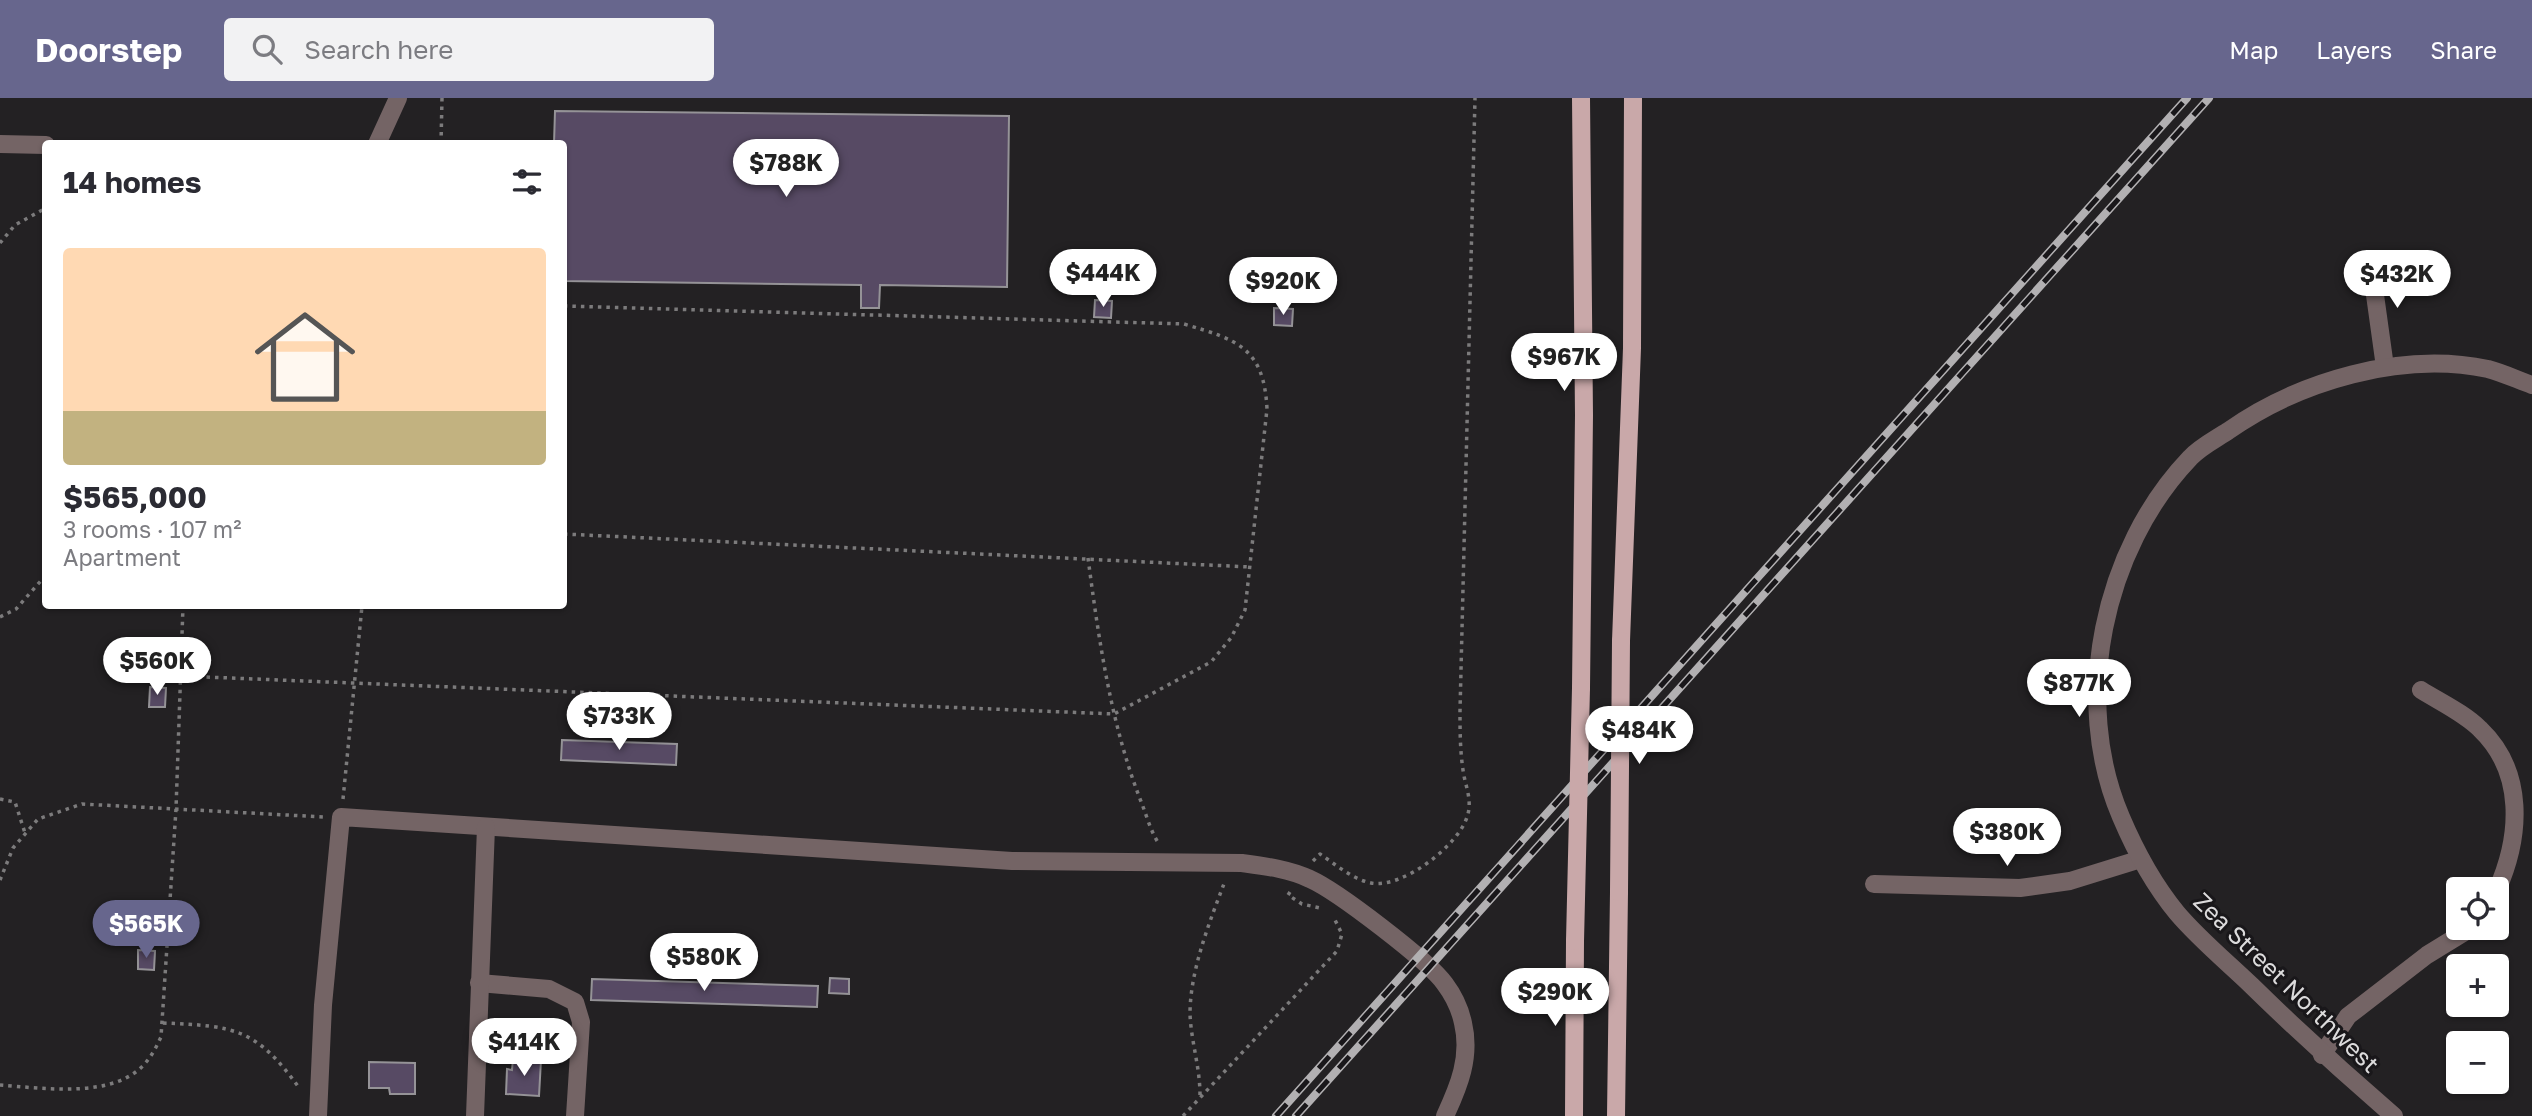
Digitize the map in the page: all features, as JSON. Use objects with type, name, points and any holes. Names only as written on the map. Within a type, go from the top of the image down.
[{"type":"main road","points":[[1574,1116],[1584,415],[1581,98]]},
{"type":"main road","points":[[1616,1116],[1621,641],[1632,348],[1633,98]]},
{"type":"street","points":[[379,140],[398,98]]},
{"type":"street","points":[[0,144],[42,145]]},
{"type":"street","points":[[2370,259],[2385,367]]},
{"type":"street","name":"Zea Street Northwest","points":[[2394,1116],[2322,1055],[2177,913],[2141,859],[2120,815],[2106,772],[2097,686],[2101,641],[2110,601],[2147,517],[2190,457],[2258,410],[2332,382],[2385,367],[2463,366],[2489,370],[2532,384]]},
{"type":"street","points":[[2421,690],[2480,729],[2507,765],[2516,795],[2508,866],[2503,877]]},
{"type":"street","points":[[318,1116],[323,1005],[341,817],[1012,861],[1231,863],[1271,867],[1310,879],[1366,916],[1444,982],[1461,1015],[1466,1055],[1459,1087],[1445,1116]]},
{"type":"street","points":[[475,1116],[486,827]]},
{"type":"street","points":[[1874,884],[2020,888],[2070,881],[2141,859]]},
{"type":"street","points":[[2322,1055],[2348,1016],[2427,955],[2452,940]]},
{"type":"street","points":[[479,982],[549,989],[575,1002],[582,1022],[575,1116]]},
{"type":"path","points":[[441,140],[443,98]]},
{"type":"path","points":[[1325,909],[1302,904],[1288,895],[1300,876],[1320,854],[1352,875],[1372,883],[1402,878],[1413,874],[1440,852],[1458,833],[1467,817],[1470,799],[1460,747],[1460,711],[1475,98]]},
{"type":"path","points":[[0,243],[15,225],[42,210]]},
{"type":"path","points":[[181,676],[1114,714],[1210,662],[1231,638],[1245,610],[1267,409],[1266,380],[1252,354],[1221,335],[1184,324],[567,306]]},
{"type":"path","points":[[567,534],[1250,567]]},
{"type":"path","points":[[1088,558],[1098,636],[1114,714],[1139,796],[1156,839],[1173,863]]},
{"type":"path","points":[[0,617],[16,609],[42,580]]},
{"type":"path","points":[[0,1085],[78,1090],[115,1083],[146,1063],[162,1037],[176,809],[183,609]]},
{"type":"path","points":[[0,880],[13,848],[38,819],[82,804],[341,817],[357,683],[362,609]]},
{"type":"path","points":[[0,799],[15,802],[25,833]]},
{"type":"path","points":[[1200,1097],[1200,1068],[1190,1012],[1198,967],[1231,863]]},
{"type":"path","points":[[1183,1116],[1337,951],[1342,934],[1337,920],[1331,915]]},
{"type":"path","points":[[163,1023],[210,1025],[246,1034],[276,1056],[305,1099]]},
{"type":"building","points":[[555,111],[1009,116],[1007,287],[880,285],[879,308],[861,308],[861,285],[567,281],[567,140],[554,140]]},
{"type":"building","points":[[1095,300],[1112,301],[1111,318],[1094,317]]},
{"type":"building","points":[[1274,308],[1293,309],[1292,326],[1274,325]]},
{"type":"building","points":[[150,687],[166,688],[165,707],[149,707]]},
{"type":"building","points":[[562,740],[677,744],[676,765],[561,760]]},
{"type":"building","points":[[138,950],[155,951],[154,970],[138,969]]},
{"type":"building","points":[[830,978],[849,979],[849,994],[829,993]]},
{"type":"building","points":[[592,979],[818,986],[817,1007],[591,1000]]},
{"type":"building","points":[[513,1059],[541,1060],[539,1096],[506,1094],[507,1069],[512,1070]]},
{"type":"building","points":[[369,1062],[415,1063],[415,1094],[390,1094],[389,1088],[369,1088]]},
{"type":"railway","points":[[1276,1116],[2187,98]]},
{"type":"railway","points":[[1296,1116],[2209,98]]}]
